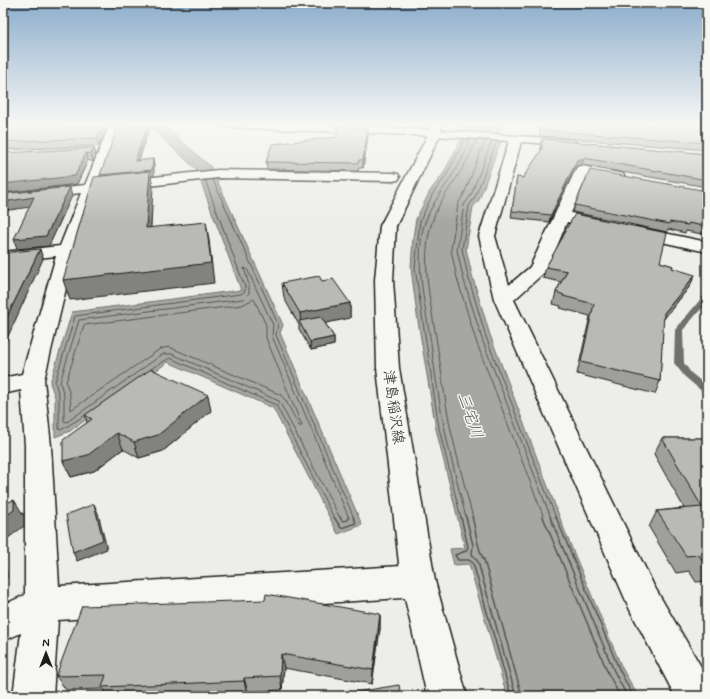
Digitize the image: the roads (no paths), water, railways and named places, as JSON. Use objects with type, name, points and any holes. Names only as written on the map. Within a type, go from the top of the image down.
[{"type":"street","points":[[33,696],[42,604],[38,446],[32,380],[66,250],[90,188],[96,157]]},
{"type":"street","name":"津島稲沢線","points":[[427,157],[388,226],[384,280],[388,368],[418,581],[447,696]]},
{"type":"street","points":[[506,157],[487,236],[504,299],[642,598],[696,696]]},
{"type":"street","points":[[504,299],[538,270],[582,170],[629,178]]},
{"type":"street","points":[[3,198],[218,174],[393,177]]},
{"type":"street","points":[[562,216],[707,247]]},
{"type":"street","points":[[3,257],[66,250]]},
{"type":"street","points":[[3,386],[32,380]]},
{"type":"street","points":[[3,623],[42,604],[418,581]]},
{"type":"water","points":[[183,157],[199,157],[211,167],[283,325],[280,333],[362,525],[338,534],[273,408],[168,362],[70,431],[55,437],[55,397],[50,383],[72,312],[241,290],[196,169]]},
{"type":"water","name":"三宅川","points":[[452,157],[495,157],[479,200],[473,207],[466,249],[472,275],[490,335],[566,534],[622,668],[638,696],[507,696],[469,564],[454,565],[450,549],[465,548],[436,429],[417,315],[411,268],[416,219],[430,191],[443,174]]},
{"type":"waterway","points":[[707,297],[679,330],[679,363],[688,375],[707,391]]}]
